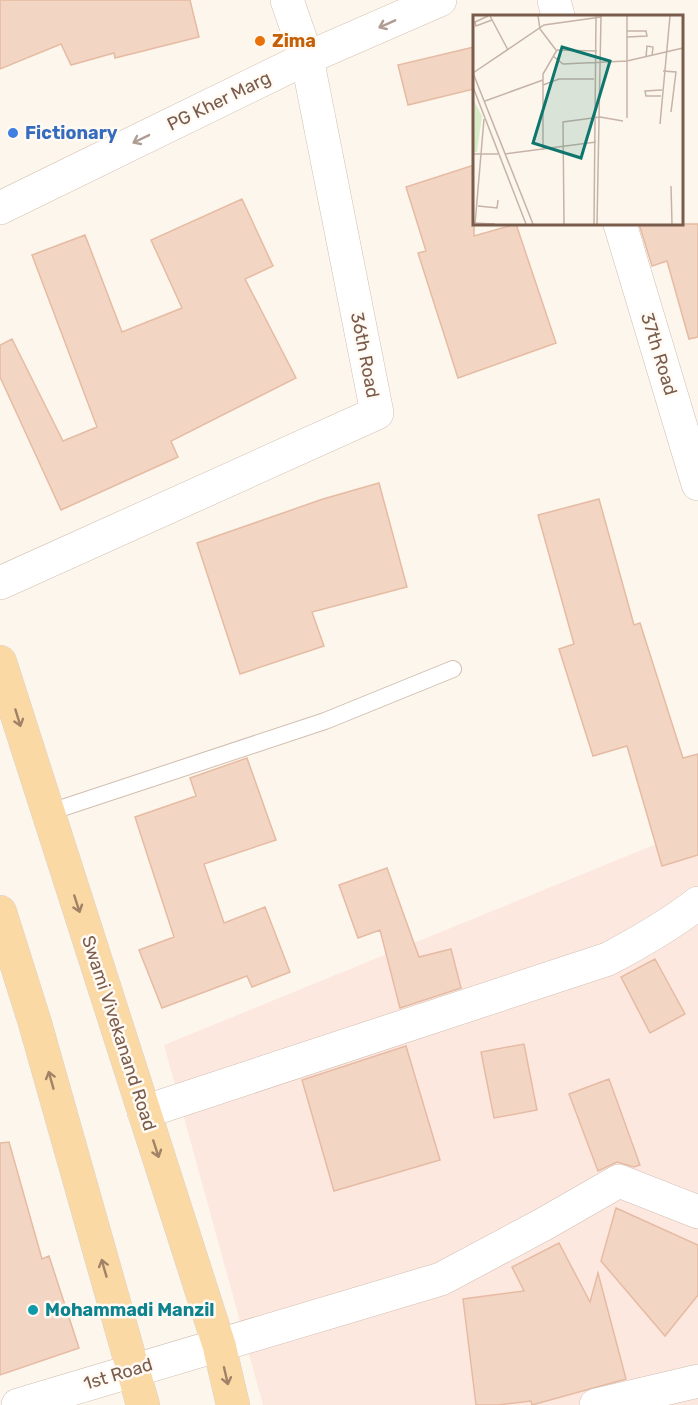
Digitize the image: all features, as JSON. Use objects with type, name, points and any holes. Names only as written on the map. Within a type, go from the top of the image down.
[{"type":"main road","name":"Swami Vivekanand Road","points":[[0,662],[219,1345],[233,1405]]},
{"type":"main road","points":[[0,912],[143,1405]]},
{"type":"street","name":"36th Road","points":[[0,584],[376,413],[308,58],[287,0]]},
{"type":"street","name":"PG Kher Marg","points":[[0,208],[308,58],[440,0]]},
{"type":"street","points":[[554,0],[558,15]]},
{"type":"street","name":"37th Road","points":[[620,225],[698,484]]},
{"type":"street","points":[[144,1112],[608,959],[644,940],[698,903]]},
{"type":"street","name":"1st Road","points":[[18,1405],[441,1278],[544,1224],[619,1181],[698,1212]]},
{"type":"street","points":[[596,1405],[698,1381]]},
{"type":"lane","points":[[47,813],[325,721],[453,669]]},
{"type":"shaded area","points":[[698,827],[698,1405],[263,1405],[164,1045]]},
{"type":"building","points":[[0,0],[190,0],[199,37],[115,58],[114,53],[71,65],[61,44],[0,69]]},
{"type":"building","points":[[473,47],[473,89],[408,105],[398,65]]},
{"type":"building","points":[[473,165],[474,236],[516,225],[556,343],[458,378],[418,253],[426,251],[406,187]]},
{"type":"building","points":[[242,199],[273,266],[245,279],[296,378],[171,441],[178,457],[61,510],[0,377],[0,345],[12,339],[63,441],[97,427],[32,255],[85,235],[122,332],[182,308],[151,240]]},
{"type":"building","points":[[698,224],[698,337],[689,339],[667,261],[652,266],[639,225]]},
{"type":"building","points":[[379,483],[407,587],[312,612],[324,646],[240,674],[197,543],[323,499]]},
{"type":"building","points":[[599,499],[634,625],[640,623],[683,758],[698,754],[698,855],[662,866],[627,746],[593,756],[559,649],[574,644],[538,515]]},
{"type":"building","points":[[247,758],[276,840],[204,864],[224,923],[265,907],[290,972],[252,987],[247,976],[162,1008],[139,950],[174,937],[135,817],[196,796],[190,778]]},
{"type":"building","points":[[387,868],[419,957],[451,949],[461,988],[400,1008],[380,930],[358,938],[339,885]]},
{"type":"building","points":[[655,959],[685,1014],[650,1033],[621,977]]},
{"type":"building","points":[[524,1044],[537,1110],[494,1118],[481,1052]]},
{"type":"building","points":[[406,1046],[440,1160],[334,1191],[302,1080]]},
{"type":"building","points":[[609,1079],[640,1165],[634,1167],[617,1162],[598,1171],[569,1094]]},
{"type":"building","name":"Mohammadi Manzil","points":[[9,1142],[42,1259],[49,1256],[79,1348],[0,1375],[0,1143]]},
{"type":"building","points":[[616,1208],[698,1245],[698,1295],[665,1336],[601,1261]]},
{"type":"building","points":[[559,1243],[590,1302],[598,1273],[626,1379],[532,1405],[531,1401],[476,1405],[463,1299],[524,1291],[512,1267]]},
{"type":"place","name":"Zima","points":[[260,41]]},
{"type":"place","name":"Fictionary","points":[[13,133]]},
{"type":"place","name":"Mohammadi Manzil","points":[[33,1310]]}]
